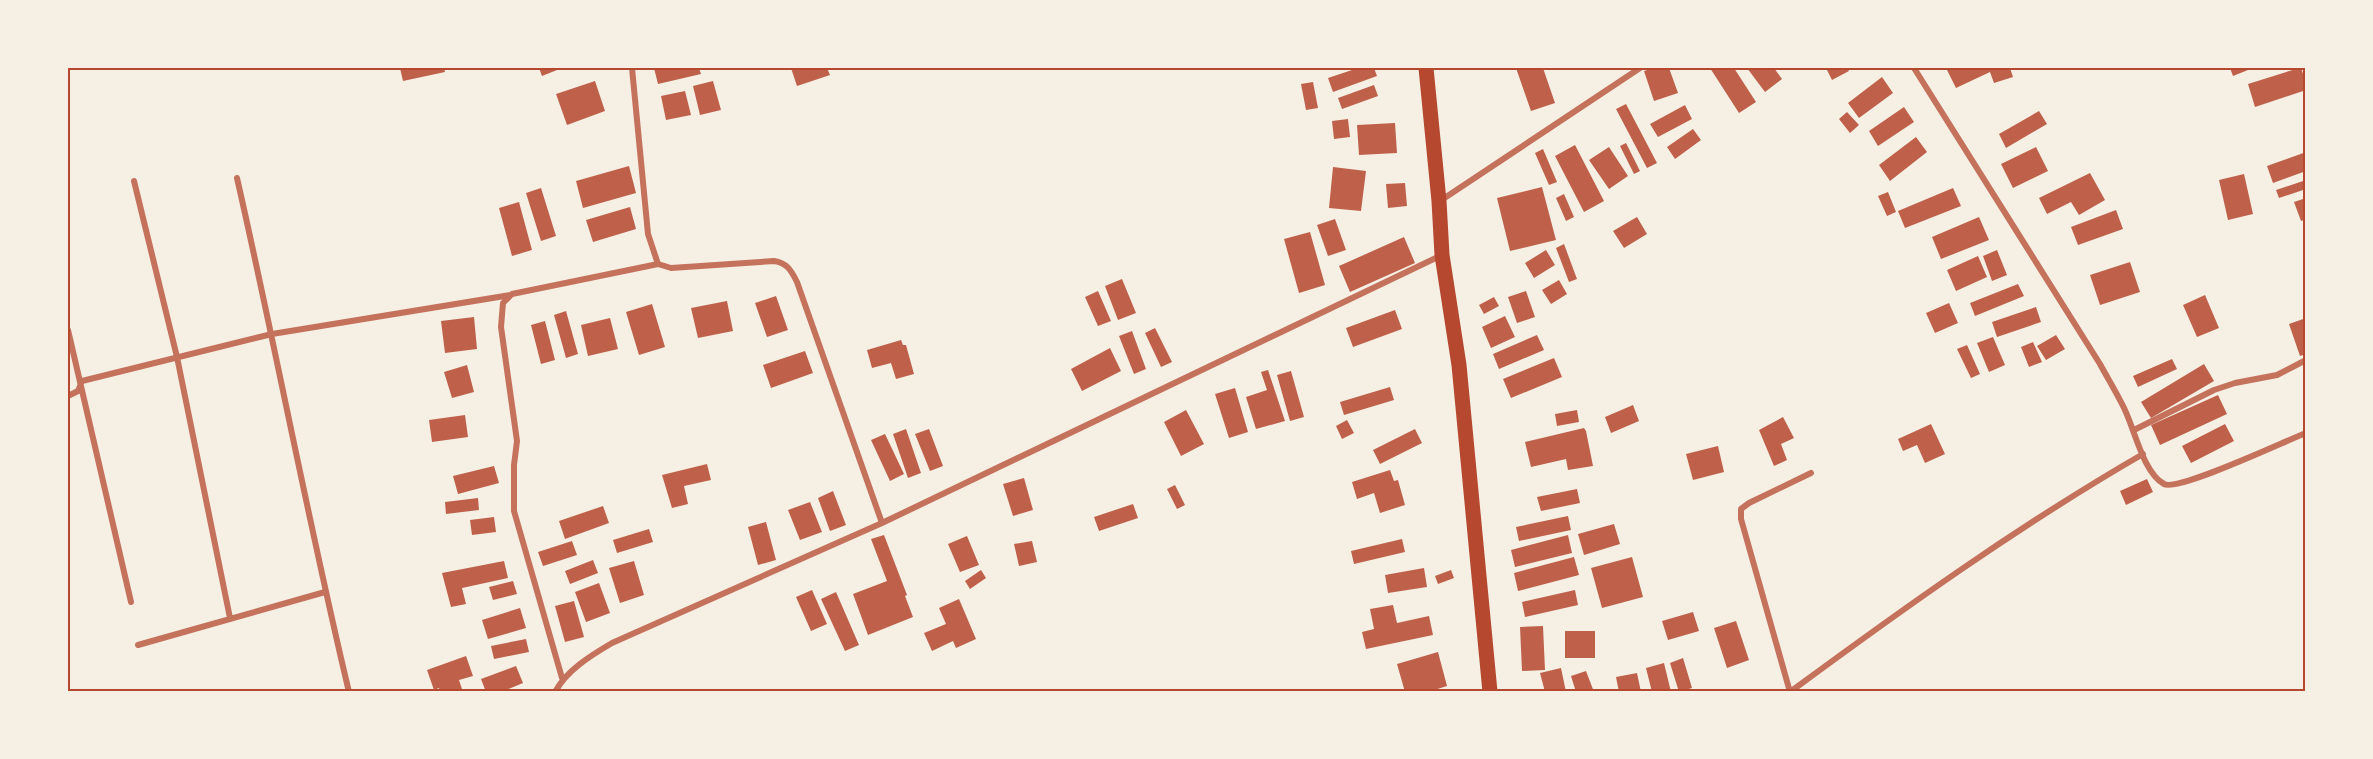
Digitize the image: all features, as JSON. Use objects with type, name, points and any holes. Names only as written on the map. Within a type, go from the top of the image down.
[{"type":"highway","points":[[1426,68],[1442,255],[1459,365],[1490,692]]},
{"type":"street","points":[[632,68],[648,234],[658,264]]},
{"type":"street","points":[[1439,201],[1640,68]]},
{"type":"street","points":[[1914,68],[2100,364],[2122,403],[2147,465],[2159,480],[2164,484],[2174,486],[2204,476],[2306,433]]},
{"type":"street","points":[[237,178],[272,334],[325,592],[349,692]]},
{"type":"street","points":[[134,181],[177,357],[230,618]]},
{"type":"street","points":[[555,692],[562,678],[590,656],[612,643],[882,523],[1442,255]]},
{"type":"street","points":[[81,383],[272,334],[512,294],[658,264],[672,268],[774,261],[784,263],[791,269],[882,523]]},
{"type":"street","points":[[512,294],[503,303],[501,327],[517,441],[514,510],[562,678]]},
{"type":"street","points":[[68,330],[131,602]]},
{"type":"street","points":[[2134,430],[2214,390],[2235,383],[2277,375],[2306,360]]},
{"type":"street","points":[[68,396],[78,392],[81,383]]},
{"type":"street","points":[[1811,474],[1741,509],[1741,519],[1790,692],[1888,620],[2078,492],[2143,454]]},
{"type":"street","points":[[138,645],[325,592]]},
{"type":"building","points":[[400,68],[444,68],[445,72],[403,81]]},
{"type":"building","points":[[539,68],[557,68],[557,70],[542,76]]},
{"type":"building","points":[[654,68],[699,68],[701,74],[658,84]]},
{"type":"building","points":[[791,68],[827,68],[830,75],[797,86]]},
{"type":"building","points":[[1358,68],[1374,68],[1377,76],[1333,92],[1328,78]]},
{"type":"building","points":[[1516,68],[1543,68],[1555,103],[1531,111]]},
{"type":"building","points":[[1669,68],[1678,93],[1654,101],[1644,71]]},
{"type":"building","points":[[1710,68],[1734,68],[1756,102],[1739,113]]},
{"type":"building","points":[[1747,68],[1774,68],[1782,79],[1765,92]]},
{"type":"building","points":[[1826,68],[1847,68],[1849,71],[1832,80]]},
{"type":"building","points":[[1946,68],[2010,68],[2013,77],[1994,83],[1990,72],[1956,88]]},
{"type":"building","points":[[2230,68],[2253,68],[2233,76]]},
{"type":"building","points":[[2299,68],[2306,82],[2306,90],[2255,107],[2248,84]]},
{"type":"building","points":[[1882,77],[1893,93],[1859,118],[1848,103]]},
{"type":"building","points":[[595,81],[605,111],[567,125],[556,94]]},
{"type":"building","points":[[713,81],[721,110],[700,115],[693,86]]},
{"type":"building","points":[[1313,82],[1318,108],[1306,110],[1301,84]]},
{"type":"building","points":[[1374,85],[1378,96],[1342,109],[1338,98]]},
{"type":"building","points":[[685,91],[691,115],[666,120],[661,96]]},
{"type":"building","points":[[1626,104],[1657,163],[1647,168],[1616,109]]},
{"type":"building","points":[[1685,105],[1692,119],[1658,137],[1650,124]]},
{"type":"building","points":[[1904,107],[1914,122],[1878,146],[1869,131]]},
{"type":"building","points":[[2039,111],[2047,124],[2006,148],[1999,134]]},
{"type":"building","points":[[1847,112],[1859,125],[1850,133],[1839,119]]},
{"type":"building","points":[[1348,119],[1350,137],[1334,139],[1332,121]]},
{"type":"building","points":[[1395,123],[1397,153],[1359,155],[1357,125]]},
{"type":"building","points":[[1693,129],[1701,140],[1675,159],[1667,147]]},
{"type":"building","points":[[1916,137],[1927,152],[1890,181],[1879,165]]},
{"type":"building","points":[[1626,143],[1640,171],[1634,174],[1620,146]]},
{"type":"building","points":[[1575,145],[1604,201],[1584,212],[1555,156]]},
{"type":"building","points":[[1609,147],[1628,176],[1609,189],[1589,160]]},
{"type":"building","points":[[2036,147],[2048,171],[2013,188],[2001,164]]},
{"type":"building","points":[[1543,149],[1557,182],[1549,185],[1535,153]]},
{"type":"building","points":[[2306,152],[2306,171],[2273,183],[2267,166]]},
{"type":"building","points":[[629,166],[636,193],[583,208],[576,181]]},
{"type":"building","points":[[1333,167],[1366,171],[1361,211],[1329,208]]},
{"type":"building","points":[[2090,173],[2105,200],[2079,215],[2071,202],[2047,214],[2039,198]]},
{"type":"building","points":[[2244,174],[2253,214],[2228,220],[2219,180]]},
{"type":"building","points":[[2306,180],[2306,189],[2279,198],[2276,190]]},
{"type":"building","points":[[1405,183],[1407,206],[1388,208],[1386,184]]},
{"type":"building","points":[[1542,187],[1556,240],[1510,251],[1497,198]]},
{"type":"building","points":[[541,188],[556,236],[541,241],[526,193]]},
{"type":"building","points":[[1953,188],[1961,206],[1905,228],[1898,211]]},
{"type":"building","points":[[1888,192],[1896,212],[1887,216],[1878,196]]},
{"type":"building","points":[[1564,194],[1574,217],[1566,221],[1556,198]]},
{"type":"building","points":[[2306,198],[2306,219],[2301,221],[2294,202]]},
{"type":"building","points":[[519,202],[532,250],[512,256],[499,208]]},
{"type":"building","points":[[630,207],[636,229],[593,242],[586,220]]},
{"type":"building","points":[[2116,210],[2123,229],[2078,245],[2071,227]]},
{"type":"building","points":[[1637,217],[1647,234],[1624,248],[1613,231]]},
{"type":"building","points":[[1979,217],[1989,240],[1941,259],[1932,237]]},
{"type":"building","points":[[1335,219],[1346,250],[1328,256],[1317,225]]},
{"type":"building","points":[[1310,232],[1325,285],[1299,293],[1284,239]]},
{"type":"building","points":[[1404,237],[1415,263],[1350,292],[1339,266]]},
{"type":"building","points":[[1564,244],[1577,279],[1569,282],[1556,248]]},
{"type":"building","points":[[1546,250],[1555,265],[1534,278],[1525,263]]},
{"type":"building","points":[[1997,250],[2007,275],[1992,281],[1983,256]]},
{"type":"building","points":[[1978,256],[1987,277],[1956,291],[1947,270]]},
{"type":"building","points":[[2130,262],[2140,292],[2100,305],[2090,275]]},
{"type":"building","points":[[1122,279],[1136,313],[1118,320],[1105,286]]},
{"type":"building","points":[[1559,280],[1567,294],[1551,304],[1542,290]]},
{"type":"building","points":[[2018,284],[2024,296],[1975,316],[1970,303]]},
{"type":"building","points":[[1098,291],[1111,321],[1098,326],[1085,297]]},
{"type":"building","points":[[1526,291],[1535,317],[1517,323],[1508,297]]},
{"type":"building","points":[[2205,295],[2219,328],[2197,337],[2183,305]]},
{"type":"building","points":[[776,296],[788,330],[767,337],[755,303]]},
{"type":"building","points":[[1494,297],[1499,306],[1484,314],[1479,305]]},
{"type":"building","points":[[727,301],[733,331],[698,338],[691,308]]},
{"type":"building","points":[[1949,303],[1958,323],[1935,333],[1926,313]]},
{"type":"building","points":[[652,304],[665,347],[639,355],[626,312]]},
{"type":"building","points":[[2036,307],[2041,322],[1997,337],[1992,322]]},
{"type":"building","points":[[1395,310],[1402,329],[1353,347],[1346,328]]},
{"type":"building","points":[[566,311],[578,354],[566,358],[554,315]]},
{"type":"building","points":[[1505,316],[1515,337],[1491,348],[1482,327]]},
{"type":"building","points":[[474,317],[477,349],[445,353],[441,321]]},
{"type":"building","points":[[610,318],[618,349],[588,356],[581,325]]},
{"type":"building","points":[[2306,318],[2306,354],[2300,356],[2289,324]]},
{"type":"building","points":[[545,321],[555,360],[541,364],[531,325]]},
{"type":"building","points":[[1155,328],[1172,362],[1161,367],[1145,333]]},
{"type":"building","points":[[1132,331],[1146,369],[1134,374],[1119,336]]},
{"type":"building","points":[[1537,335],[1544,350],[1499,369],[1493,354]]},
{"type":"building","points":[[2056,335],[2065,349],[2046,360],[2037,346]]},
{"type":"building","points":[[1993,337],[2005,365],[1989,372],[1977,343]]},
{"type":"building","points":[[901,340],[903,345],[906,345],[914,374],[896,379],[891,363],[872,368],[867,350]]},
{"type":"building","points":[[2033,342],[2042,362],[2029,367],[2021,347]]},
{"type":"building","points":[[1967,345],[1980,374],[1971,378],[1957,349]]},
{"type":"building","points":[[1110,348],[1121,371],[1082,391],[1071,369]]},
{"type":"building","points":[[805,351],[813,373],[771,388],[763,365]]},
{"type":"building","points":[[1554,358],[1562,377],[1511,398],[1503,379]]},
{"type":"building","points":[[2172,359],[2177,369],[2138,387],[2133,376]]},
{"type":"building","points":[[2204,364],[2214,381],[2151,418],[2141,402]]},
{"type":"building","points":[[467,365],[474,392],[452,398],[444,372]]},
{"type":"building","points":[[1268,370],[1285,421],[1256,429],[1246,397],[1267,390],[1261,372]]},
{"type":"building","points":[[1291,371],[1304,417],[1290,421],[1277,375]]},
{"type":"building","points":[[1390,387],[1394,400],[1344,415],[1340,402]]},
{"type":"building","points":[[1235,388],[1248,432],[1229,438],[1215,394]]},
{"type":"building","points":[[2218,395],[2227,414],[2160,445],[2151,425]]},
{"type":"building","points":[[1633,405],[1639,421],[1611,433],[1605,417]]},
{"type":"building","points":[[1186,410],[1204,444],[1181,456],[1164,422]]},
{"type":"building","points":[[1577,410],[1579,422],[1557,426],[1555,414]]},
{"type":"building","points":[[465,415],[468,437],[432,442],[429,420]]},
{"type":"building","points":[[1783,417],[1794,438],[1781,444],[1787,460],[1774,466],[1759,430]]},
{"type":"building","points":[[1347,420],[1354,433],[1342,439],[1336,426]]},
{"type":"building","points":[[1931,424],[1945,454],[1925,463],[1917,445],[1903,451],[1898,439]]},
{"type":"building","points":[[2225,424],[2234,441],[2191,463],[2182,446]]},
{"type":"building","points":[[1584,428],[1593,466],[1568,470],[1566,459],[1531,467],[1525,442]]},
{"type":"building","points":[[906,429],[921,473],[908,478],[893,434]]},
{"type":"building","points":[[929,429],[943,466],[930,471],[915,434]]},
{"type":"building","points":[[1415,429],[1422,443],[1380,464],[1373,450]]},
{"type":"building","points":[[885,434],[904,474],[890,481],[871,440]]},
{"type":"building","points":[[1718,446],[1724,472],[1693,480],[1686,454]]},
{"type":"building","points":[[707,464],[711,480],[684,486],[688,504],[672,508],[662,475]]},
{"type":"building","points":[[494,466],[499,483],[458,494],[453,476]]},
{"type":"building","points":[[1390,470],[1394,481],[1398,480],[1405,505],[1380,513],[1374,493],[1357,499],[1352,482]]},
{"type":"building","points":[[1024,478],[1033,510],[1013,516],[1003,484]]},
{"type":"building","points":[[2147,479],[2153,492],[2126,505],[2120,491]]},
{"type":"building","points":[[1175,485],[1185,505],[1177,509],[1167,489]]},
{"type":"building","points":[[1577,489],[1580,503],[1541,511],[1537,497]]},
{"type":"building","points":[[833,491],[846,525],[830,531],[818,498]]},
{"type":"building","points":[[478,498],[479,510],[446,514],[445,502]]},
{"type":"building","points":[[810,502],[822,532],[800,540],[788,510]]},
{"type":"building","points":[[1133,504],[1138,518],[1099,531],[1094,517]]},
{"type":"building","points":[[603,506],[609,523],[565,539],[559,521]]},
{"type":"building","points":[[1568,516],[1571,530],[1519,541],[1516,527]]},
{"type":"building","points":[[494,517],[496,532],[472,535],[470,520]]},
{"type":"building","points":[[766,522],[776,560],[758,565],[748,527]]},
{"type":"building","points":[[1614,524],[1620,544],[1584,555],[1578,534]]},
{"type":"building","points":[[649,529],[653,542],[617,553],[613,540]]},
{"type":"building","points":[[884,535],[913,617],[868,635],[853,594],[887,581],[871,539]]},
{"type":"building","points":[[1568,535],[1572,553],[1515,567],[1511,550]]},
{"type":"building","points":[[967,536],[979,565],[960,572],[948,544]]},
{"type":"building","points":[[1402,539],[1405,552],[1354,564],[1351,551]]},
{"type":"building","points":[[572,541],[577,555],[543,566],[538,552]]},
{"type":"building","points":[[1032,541],[1037,562],[1019,566],[1014,544]]},
{"type":"building","points":[[1574,557],[1579,575],[1518,591],[1514,573]]},
{"type":"building","points":[[1632,557],[1643,597],[1602,608],[1591,568]]},
{"type":"building","points":[[593,560],[598,573],[570,584],[565,571]]},
{"type":"building","points":[[504,561],[508,578],[462,588],[466,604],[451,607],[442,573]]},
{"type":"building","points":[[634,561],[644,595],[620,603],[609,568]]},
{"type":"building","points":[[1424,568],[1427,587],[1388,593],[1385,575]]},
{"type":"building","points":[[981,570],[986,578],[970,589],[965,581]]},
{"type":"building","points":[[1451,570],[1454,578],[1438,584],[1435,576]]},
{"type":"building","points":[[513,581],[517,594],[493,600],[489,587]]},
{"type":"building","points":[[599,583],[610,613],[586,622],[575,592]]},
{"type":"building","points":[[812,590],[827,624],[811,631],[796,597]]},
{"type":"building","points":[[1575,590],[1578,605],[1525,617],[1522,602]]},
{"type":"building","points":[[836,592],[859,645],[845,651],[821,599]]},
{"type":"building","points":[[959,599],[976,639],[956,648],[953,641],[932,651],[924,633],[946,624],[939,608]]},
{"type":"building","points":[[574,601],[584,637],[565,642],[555,606]]},
{"type":"building","points":[[1393,605],[1397,623],[1429,616],[1433,635],[1366,649],[1362,632],[1374,629],[1370,609]]},
{"type":"building","points":[[520,608],[526,628],[488,639],[482,620]]},
{"type":"building","points":[[1693,612],[1699,631],[1668,640],[1662,621]]},
{"type":"building","points":[[1736,621],[1749,660],[1727,668],[1714,628]]},
{"type":"building","points":[[1543,626],[1545,670],[1522,671],[1520,627]]},
{"type":"building","points":[[1565,631],[1595,631],[1595,658],[1565,658]]},
{"type":"building","points":[[526,639],[529,652],[494,659],[491,646]]},
{"type":"building","points":[[1438,652],[1447,686],[1428,692],[1405,692],[1397,664]]},
{"type":"building","points":[[466,656],[473,676],[459,680],[463,692],[440,692],[439,688],[434,690],[427,670]]},
{"type":"building","points":[[1683,658],[1692,688],[1679,692],[1670,663]]},
{"type":"building","points":[[1664,663],[1671,692],[1652,692],[1646,668]]},
{"type":"building","points":[[516,666],[523,683],[501,692],[486,692],[481,679]]},
{"type":"building","points":[[1561,668],[1566,692],[1545,692],[1540,673]]},
{"type":"building","points":[[1586,671],[1594,692],[1576,692],[1571,676]]},
{"type":"building","points":[[1637,673],[1641,692],[1619,692],[1616,677]]}]
